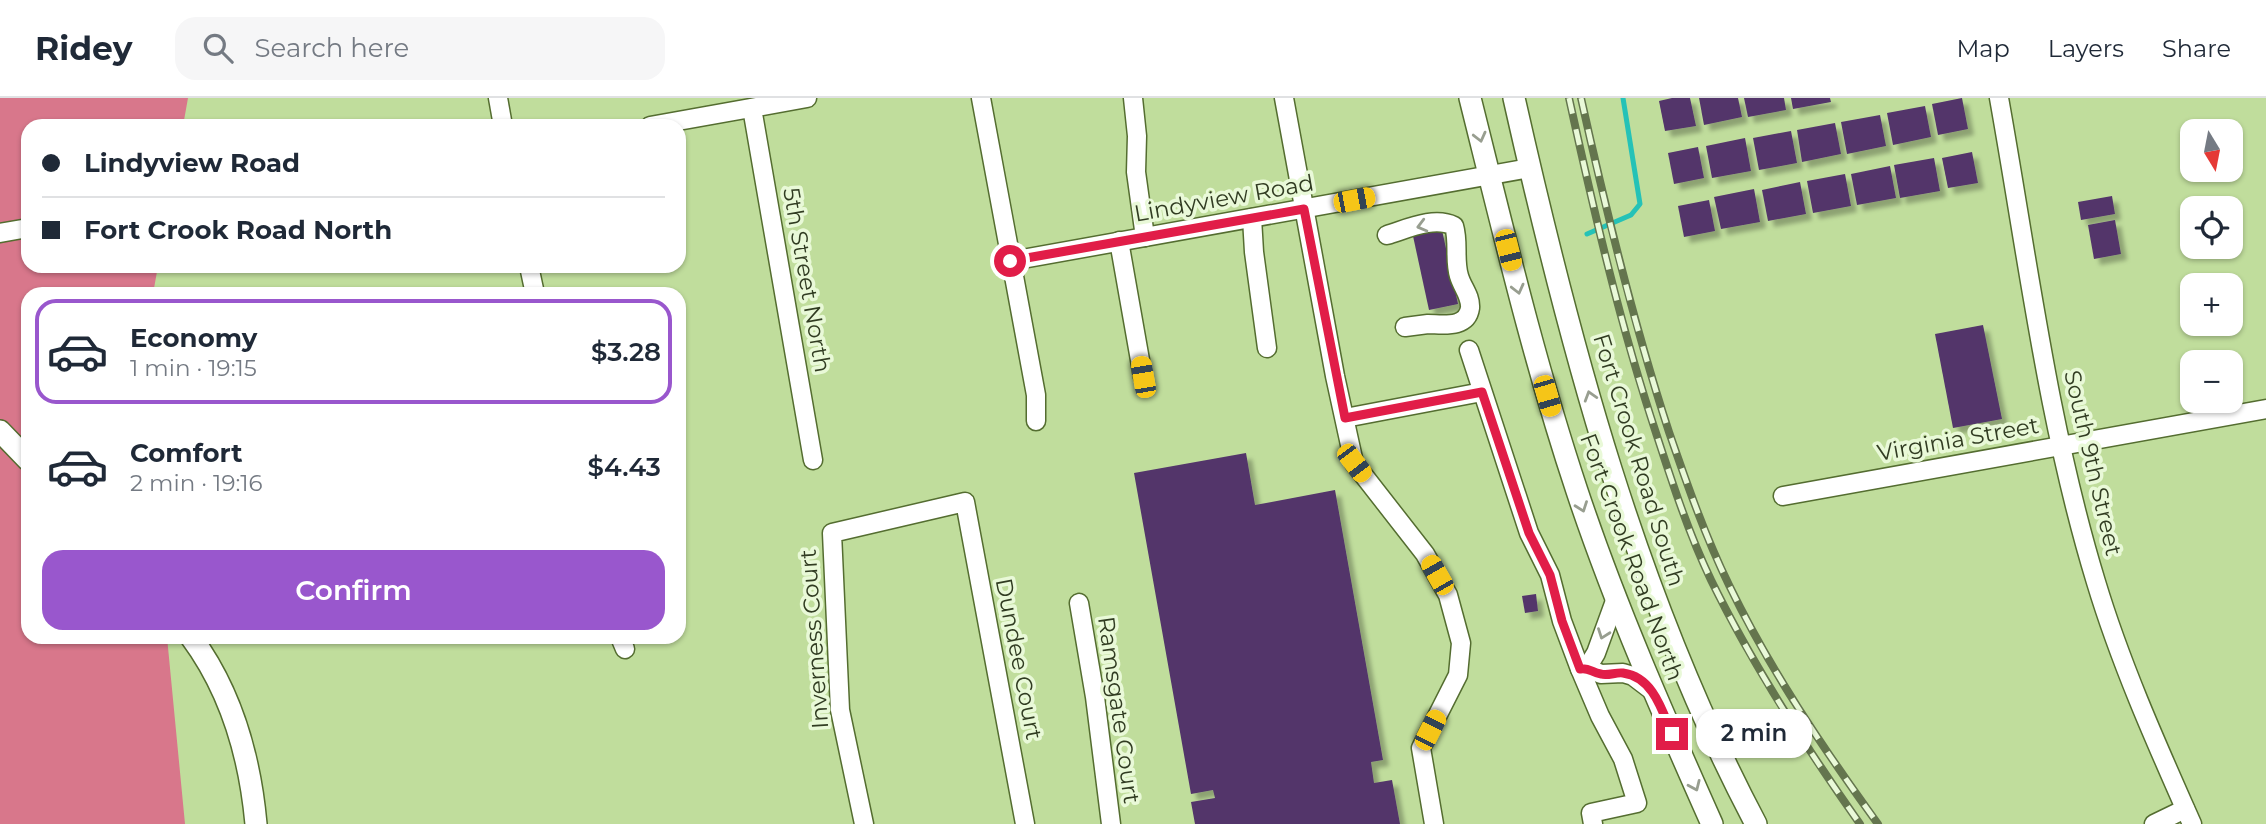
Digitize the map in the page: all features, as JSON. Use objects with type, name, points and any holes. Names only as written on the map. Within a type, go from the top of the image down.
[{"type":"main road","name":"Fort Crook Road North","points":[[1470,98],[1527,326],[1577,492],[1654,692],[1712,824]]},
{"type":"main road","name":"Fort Crook Road South","points":[[1514,98],[1582,371],[1642,566],[1697,705],[1756,824]]},
{"type":"main road","points":[[0,431],[21,453]]},
{"type":"main road","points":[[196,644],[208,662],[234,720],[247,767],[256,824]]},
{"type":"street","points":[[498,98],[502,119]]},
{"type":"street","points":[[686,120],[807,98]]},
{"type":"street","points":[[981,98],[1036,395],[1036,421]]},
{"type":"street","points":[[1133,98],[1137,136],[1136,172],[1145,237]]},
{"type":"street","points":[[1284,98],[1354,463],[1425,554],[1448,595],[1461,643],[1458,675],[1421,748],[1434,824]]},
{"type":"street","name":"South 9th Street","points":[[1999,98],[2049,393],[2086,548],[2108,621],[2150,729],[2189,816]]},
{"type":"street","name":"5th Street North","points":[[752,108],[813,460]]},
{"type":"street","name":"Lindyview Road","points":[[1010,261],[1530,168]]},
{"type":"street","points":[[1252,218],[1267,348]]},
{"type":"street","points":[[1387,235],[1437,222],[1447,222],[1454,226],[1457,236],[1458,274],[1469,298],[1468,313],[1464,320],[1455,324],[1405,327]]},
{"type":"street","points":[[0,233],[21,229]]},
{"type":"street","points":[[1119,241],[1143,377]]},
{"type":"street","points":[[1469,350],[1529,533],[1550,575],[1562,621],[1600,716],[1623,759],[1637,803],[1591,813],[1593,824]]},
{"type":"street","points":[[1345,418],[1482,392]]},
{"type":"street","name":"Virginia Street","points":[[1783,496],[2266,409]]},
{"type":"street","name":"Dundee Court","points":[[832,533],[965,502],[1025,824]]},
{"type":"street","name":"Inverness Court","points":[[832,533],[840,710],[864,824]]},
{"type":"street","points":[[1583,669],[1596,653],[1616,598]]},
{"type":"street","name":"Ramsgate Court","points":[[1079,603],[1096,697],[1111,824]]},
{"type":"street","points":[[1583,669],[1601,674],[1623,673],[1633,676],[1654,692]]},
{"type":"street","points":[[2154,824],[2189,816]]},
{"type":"shaded area","points":[[0,98],[188,98],[184,119],[21,119],[21,273],[157,273],[154,287],[21,287],[21,644],[168,644],[185,824],[0,824]]},
{"type":"building","points":[[1690,98],[1696,126],[1665,131],[1659,101]]},
{"type":"building","points":[[1699,98],[1738,98],[1742,117],[1704,125]]},
{"type":"building","points":[[1744,98],[1784,98],[1786,110],[1748,117]]},
{"type":"building","points":[[1791,98],[1830,98],[1831,102],[1793,109]]},
{"type":"building","points":[[1962,98],[1968,129],[1938,135],[1932,104]]},
{"type":"building","points":[[1925,106],[1931,137],[1893,145],[1887,113]]},
{"type":"building","points":[[1880,115],[1886,146],[1847,154],[1841,122]]},
{"type":"building","points":[[1835,123],[1841,154],[1802,162],[1797,130]]},
{"type":"building","points":[[1791,131],[1797,163],[1759,170],[1753,138]]},
{"type":"building","points":[[1745,138],[1751,171],[1712,178],[1706,146]]},
{"type":"building","points":[[1698,147],[1704,178],[1674,184],[1668,153]]},
{"type":"building","points":[[1972,152],[1978,183],[1948,188],[1942,158]]},
{"type":"building","points":[[1934,158],[1940,191],[1900,198],[1894,165]]},
{"type":"building","points":[[1890,166],[1896,198],[1857,205],[1851,174]]},
{"type":"building","points":[[1845,174],[1851,206],[1813,213],[1807,181]]},
{"type":"building","points":[[1800,182],[1806,214],[1768,221],[1762,190]]},
{"type":"building","points":[[1754,189],[1760,222],[1721,229],[1714,197]]},
{"type":"building","points":[[2112,196],[2115,214],[2081,220],[2078,202]]},
{"type":"building","points":[[1709,200],[1715,231],[1684,237],[1678,206]]},
{"type":"building","points":[[2115,220],[2121,254],[2094,259],[2088,225]]},
{"type":"building","points":[[1442,230],[1458,304],[1429,310],[1413,236]]},
{"type":"building","points":[[1983,325],[2002,419],[1953,428],[1935,334]]},
{"type":"building","points":[[1246,453],[1255,505],[1335,490],[1383,760],[1371,762],[1374,783],[1392,780],[1400,824],[1195,824],[1191,802],[1215,798],[1213,790],[1191,794],[1134,473]]},
{"type":"building","points":[[1536,594],[1538,611],[1525,613],[1522,596]]},
{"type":"waterway","points":[[1587,234],[1631,215],[1640,204],[1623,98]]},
{"type":"railway","points":[[1569,98],[1619,310],[1669,473],[1696,545],[1727,612],[1762,674],[1860,824]]},
{"type":"railway","points":[[1581,98],[1632,308],[1669,432],[1704,529],[1745,617],[1780,678],[1817,737],[1878,824]]},
{"type":"route","points":[[1010,261],[1304,209],[1345,418],[1482,392],[1529,533],[1550,575],[1562,621],[1580,669],[1587,668],[1601,674],[1623,673],[1633,676],[1654,692],[1672,734]]}]
